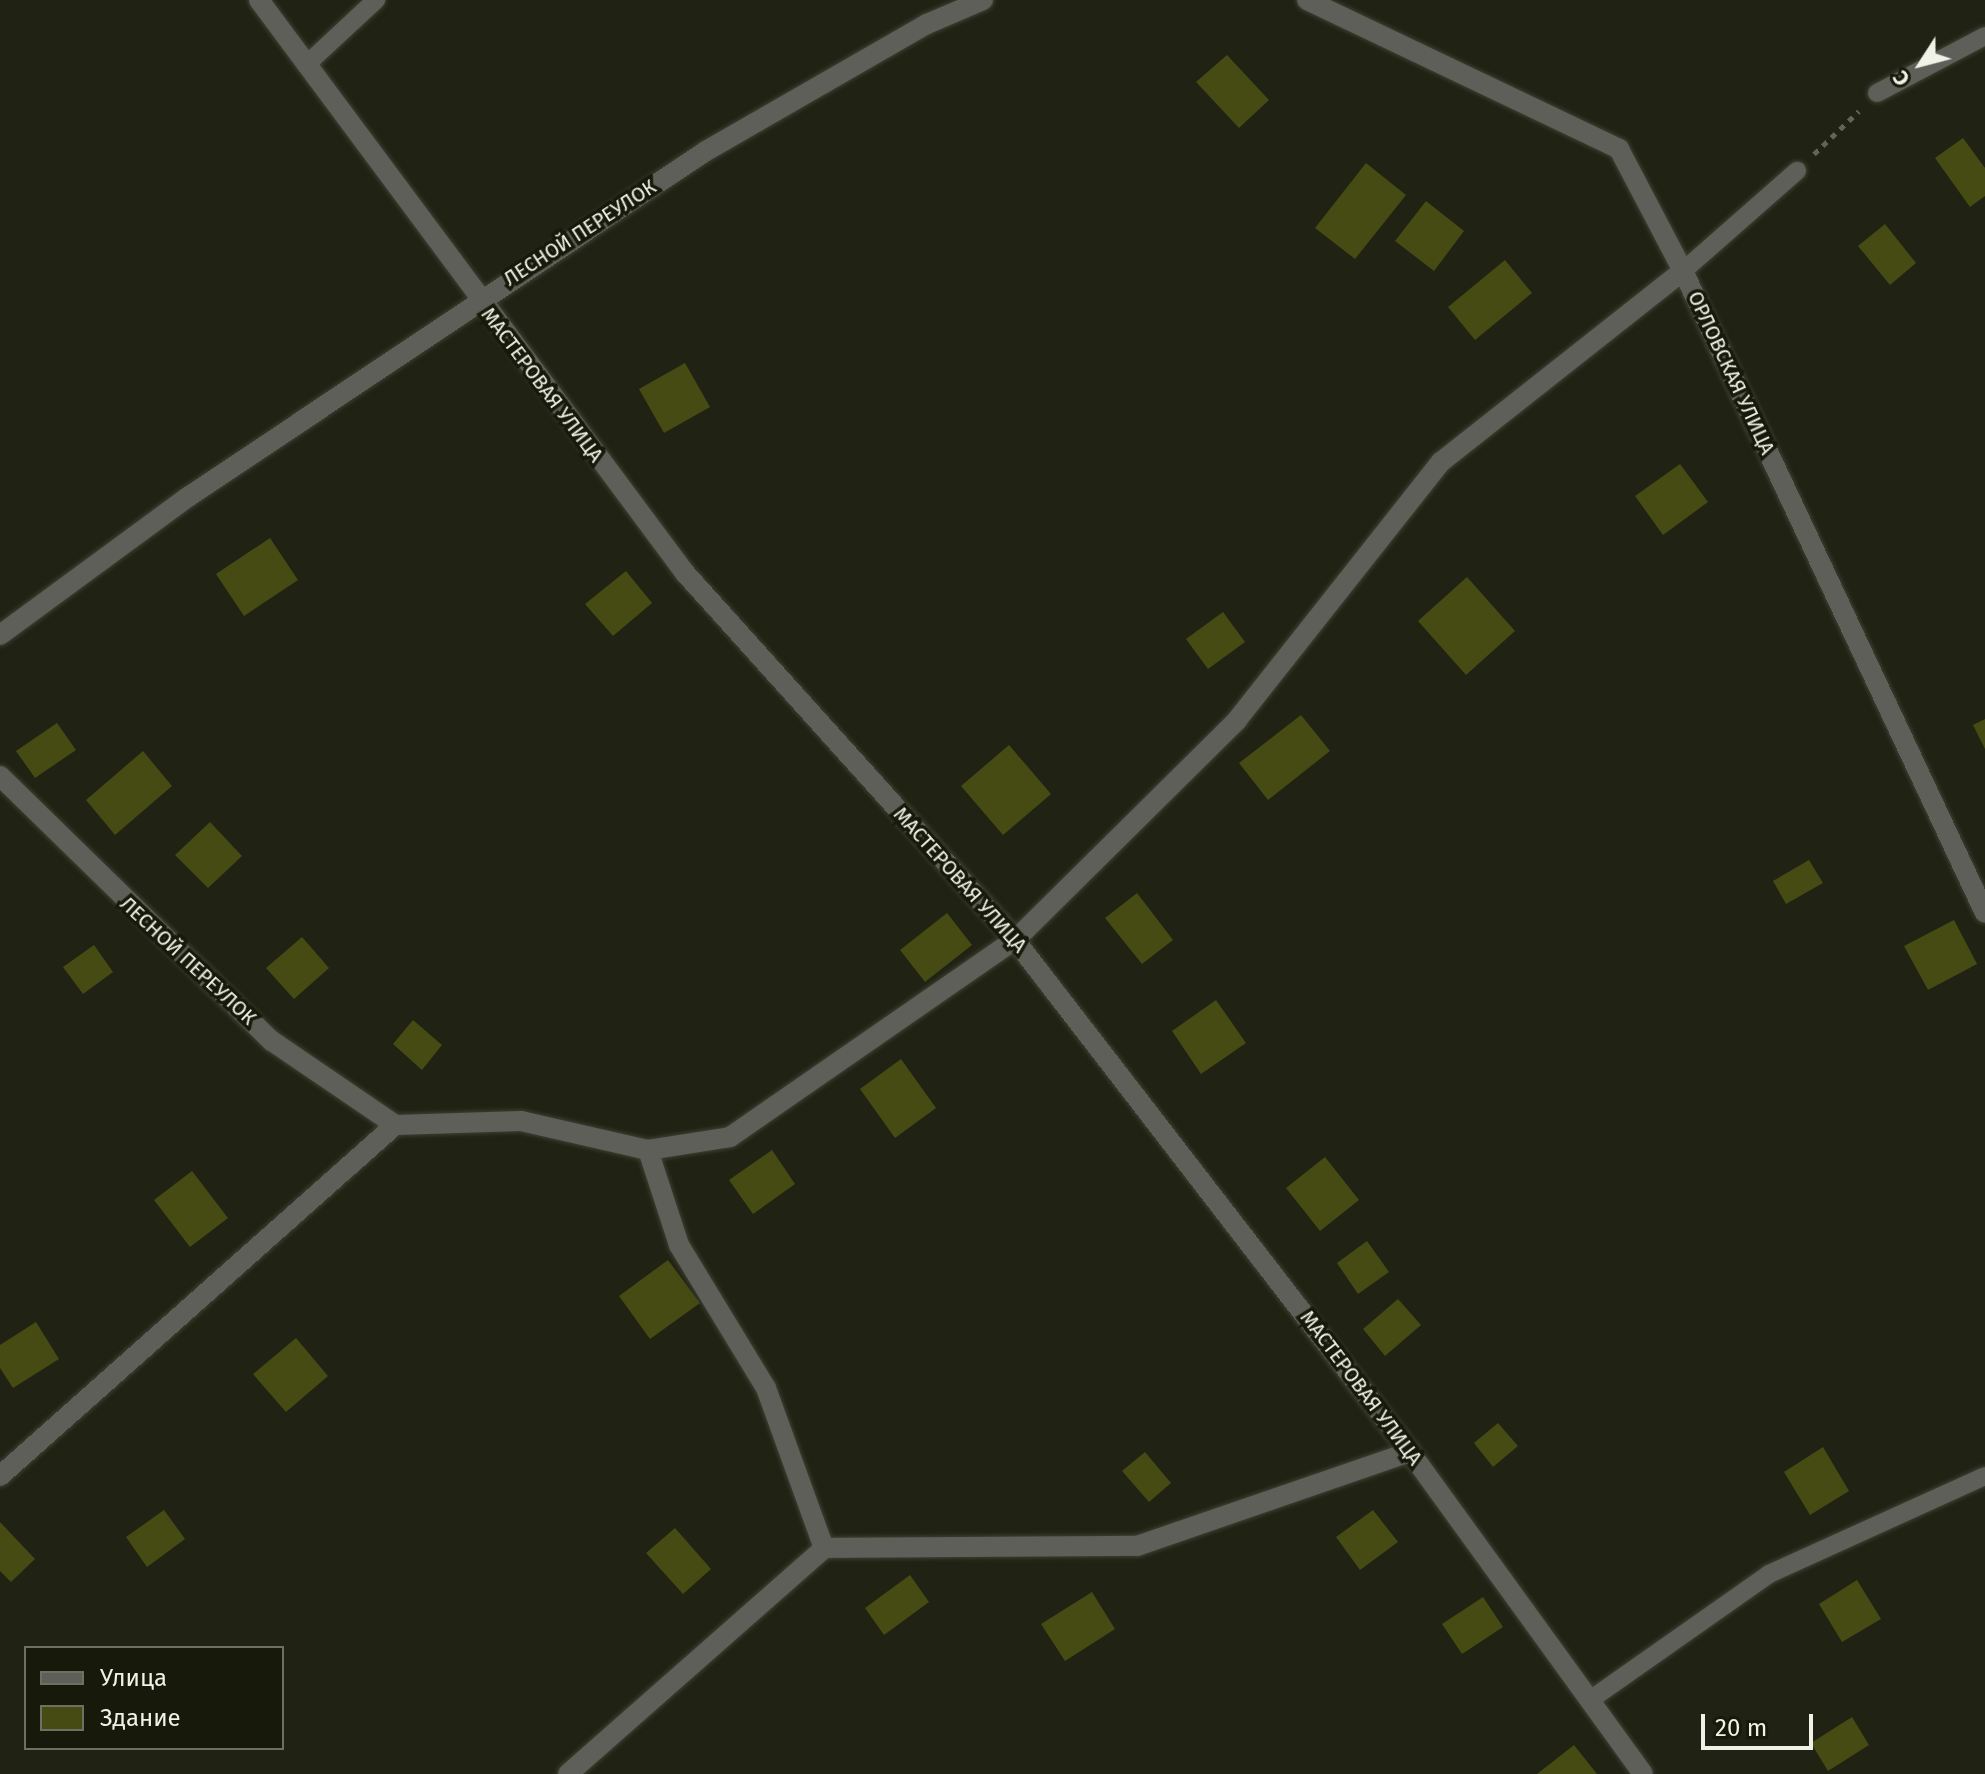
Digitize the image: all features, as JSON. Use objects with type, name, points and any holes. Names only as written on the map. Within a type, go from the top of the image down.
[{"type":"street","name":"МАСТЕРОВАЯ УЛИЦА","points":[[259,0],[478,300],[685,573],[1015,940],[1410,1452],[1643,1774]]},
{"type":"street","name":"ЛЕСНОЙ ПЕРЕУЛОК","points":[[0,635],[188,497],[478,300],[706,151],[927,24],[983,0]]},
{"type":"street","name":"ОРЛОВСКАЯ УЛИЦА","points":[[1307,0],[1619,149],[1683,271],[1985,913]]},
{"type":"street","points":[[0,1476],[395,1125],[521,1121],[648,1150],[730,1137],[1015,940],[1237,720],[1441,462],[1683,271]]},
{"type":"street","name":"ЛЕСНОЙ ПЕРЕУЛОК","points":[[0,776],[272,1041],[395,1125]]},
{"type":"street","points":[[648,1150],[679,1245],[766,1388],[824,1548]]},
{"type":"street","points":[[568,1774],[824,1548],[1137,1546],[1410,1452]]},
{"type":"lane","points":[[306,65],[376,0]]},
{"type":"lane","points":[[1877,93],[1985,36]]},
{"type":"lane","points":[[1683,271],[1797,171]]},
{"type":"lane","points":[[1590,1700],[1769,1574],[1985,1476]]},
{"type":"path","points":[[1797,171],[1877,93]]},
{"type":"building","points":[[1227,55],[1269,100],[1239,128],[1196,82]]},
{"type":"building","points":[[1963,138],[1985,168],[1985,196],[1970,207],[1935,158]]},
{"type":"building","points":[[1366,163],[1406,195],[1355,259],[1315,228]]},
{"type":"building","points":[[1426,201],[1464,231],[1434,271],[1395,241]]},
{"type":"building","points":[[1885,224],[1916,263],[1890,285],[1858,246]]},
{"type":"building","points":[[1505,260],[1532,293],[1475,340],[1448,307]]},
{"type":"building","points":[[685,363],[710,407],[664,433],[639,389]]},
{"type":"building","points":[[1680,464],[1708,502],[1663,535],[1635,496]]},
{"type":"building","points":[[270,538],[298,580],[244,616],[216,574]]},
{"type":"building","points":[[626,571],[652,603],[613,636],[585,604]]},
{"type":"building","points":[[1467,577],[1515,631],[1466,675],[1418,621]]},
{"type":"building","points":[[1223,612],[1245,642],[1208,669],[1186,639]]},
{"type":"building","points":[[1301,715],[1330,751],[1268,800],[1239,763]]},
{"type":"building","points":[[1985,719],[1985,749],[1973,725]]},
{"type":"building","points":[[57,723],[76,750],[35,778],[16,751]]},
{"type":"building","points":[[1009,745],[1051,794],[1003,835],[961,786]]},
{"type":"building","points":[[143,751],[172,786],[115,835],[86,800]]},
{"type":"building","points":[[210,822],[242,856],[208,888],[175,855]]},
{"type":"building","points":[[1809,860],[1823,883],[1786,904],[1773,881]]},
{"type":"building","points":[[1137,893],[1173,940],[1142,964],[1105,918]]},
{"type":"building","points":[[947,913],[972,945],[925,982],[900,950]]},
{"type":"building","points":[[1954,920],[1977,964],[1928,990],[1904,946]]},
{"type":"building","points":[[302,937],[329,968],[294,999],[266,968]]},
{"type":"building","points":[[94,945],[113,972],[83,994],[63,967]]},
{"type":"building","points":[[1216,1000],[1246,1043],[1201,1074],[1172,1031]]},
{"type":"building","points":[[413,1020],[442,1045],[422,1070],[393,1044]]},
{"type":"building","points":[[901,1059],[936,1108],[895,1138],[860,1089]]},
{"type":"building","points":[[772,1150],[795,1184],[753,1214],[729,1180]]},
{"type":"building","points":[[1325,1157],[1359,1200],[1320,1231],[1286,1188]]},
{"type":"building","points":[[192,1171],[228,1218],[190,1247],[154,1200]]},
{"type":"building","points":[[1367,1241],[1389,1272],[1358,1294],[1337,1263]]},
{"type":"building","points":[[668,1260],[700,1303],[650,1339],[619,1296]]},
{"type":"building","points":[[1398,1299],[1421,1325],[1385,1356],[1363,1329]]},
{"type":"building","points":[[36,1322],[59,1359],[13,1388],[0,1368],[0,1345]]},
{"type":"building","points":[[296,1338],[328,1376],[286,1412],[253,1374]]},
{"type":"building","points":[[1498,1423],[1518,1446],[1493,1467],[1474,1443]]},
{"type":"building","points":[[1823,1447],[1849,1491],[1810,1515],[1784,1472]]},
{"type":"building","points":[[1145,1452],[1171,1483],[1149,1502],[1122,1471]]},
{"type":"building","points":[[164,1510],[185,1539],[147,1567],[126,1537]]},
{"type":"building","points":[[1373,1510],[1398,1542],[1360,1570],[1336,1537]]},
{"type":"building","points":[[0,1522],[35,1559],[11,1582],[0,1571]]},
{"type":"building","points":[[675,1528],[711,1569],[683,1594],[646,1553]]},
{"type":"building","points":[[910,1575],[929,1602],[884,1635],[865,1608]]},
{"type":"building","points":[[1857,1580],[1881,1619],[1842,1642],[1819,1604]]},
{"type":"building","points":[[1092,1592],[1115,1629],[1065,1661],[1041,1624]]},
{"type":"building","points":[[1483,1597],[1503,1627],[1462,1654],[1442,1624]]},
{"type":"building","points":[[1852,1717],[1869,1745],[1828,1771],[1811,1743]]},
{"type":"building","points":[[1574,1745],[1597,1774],[1537,1774]]}]
